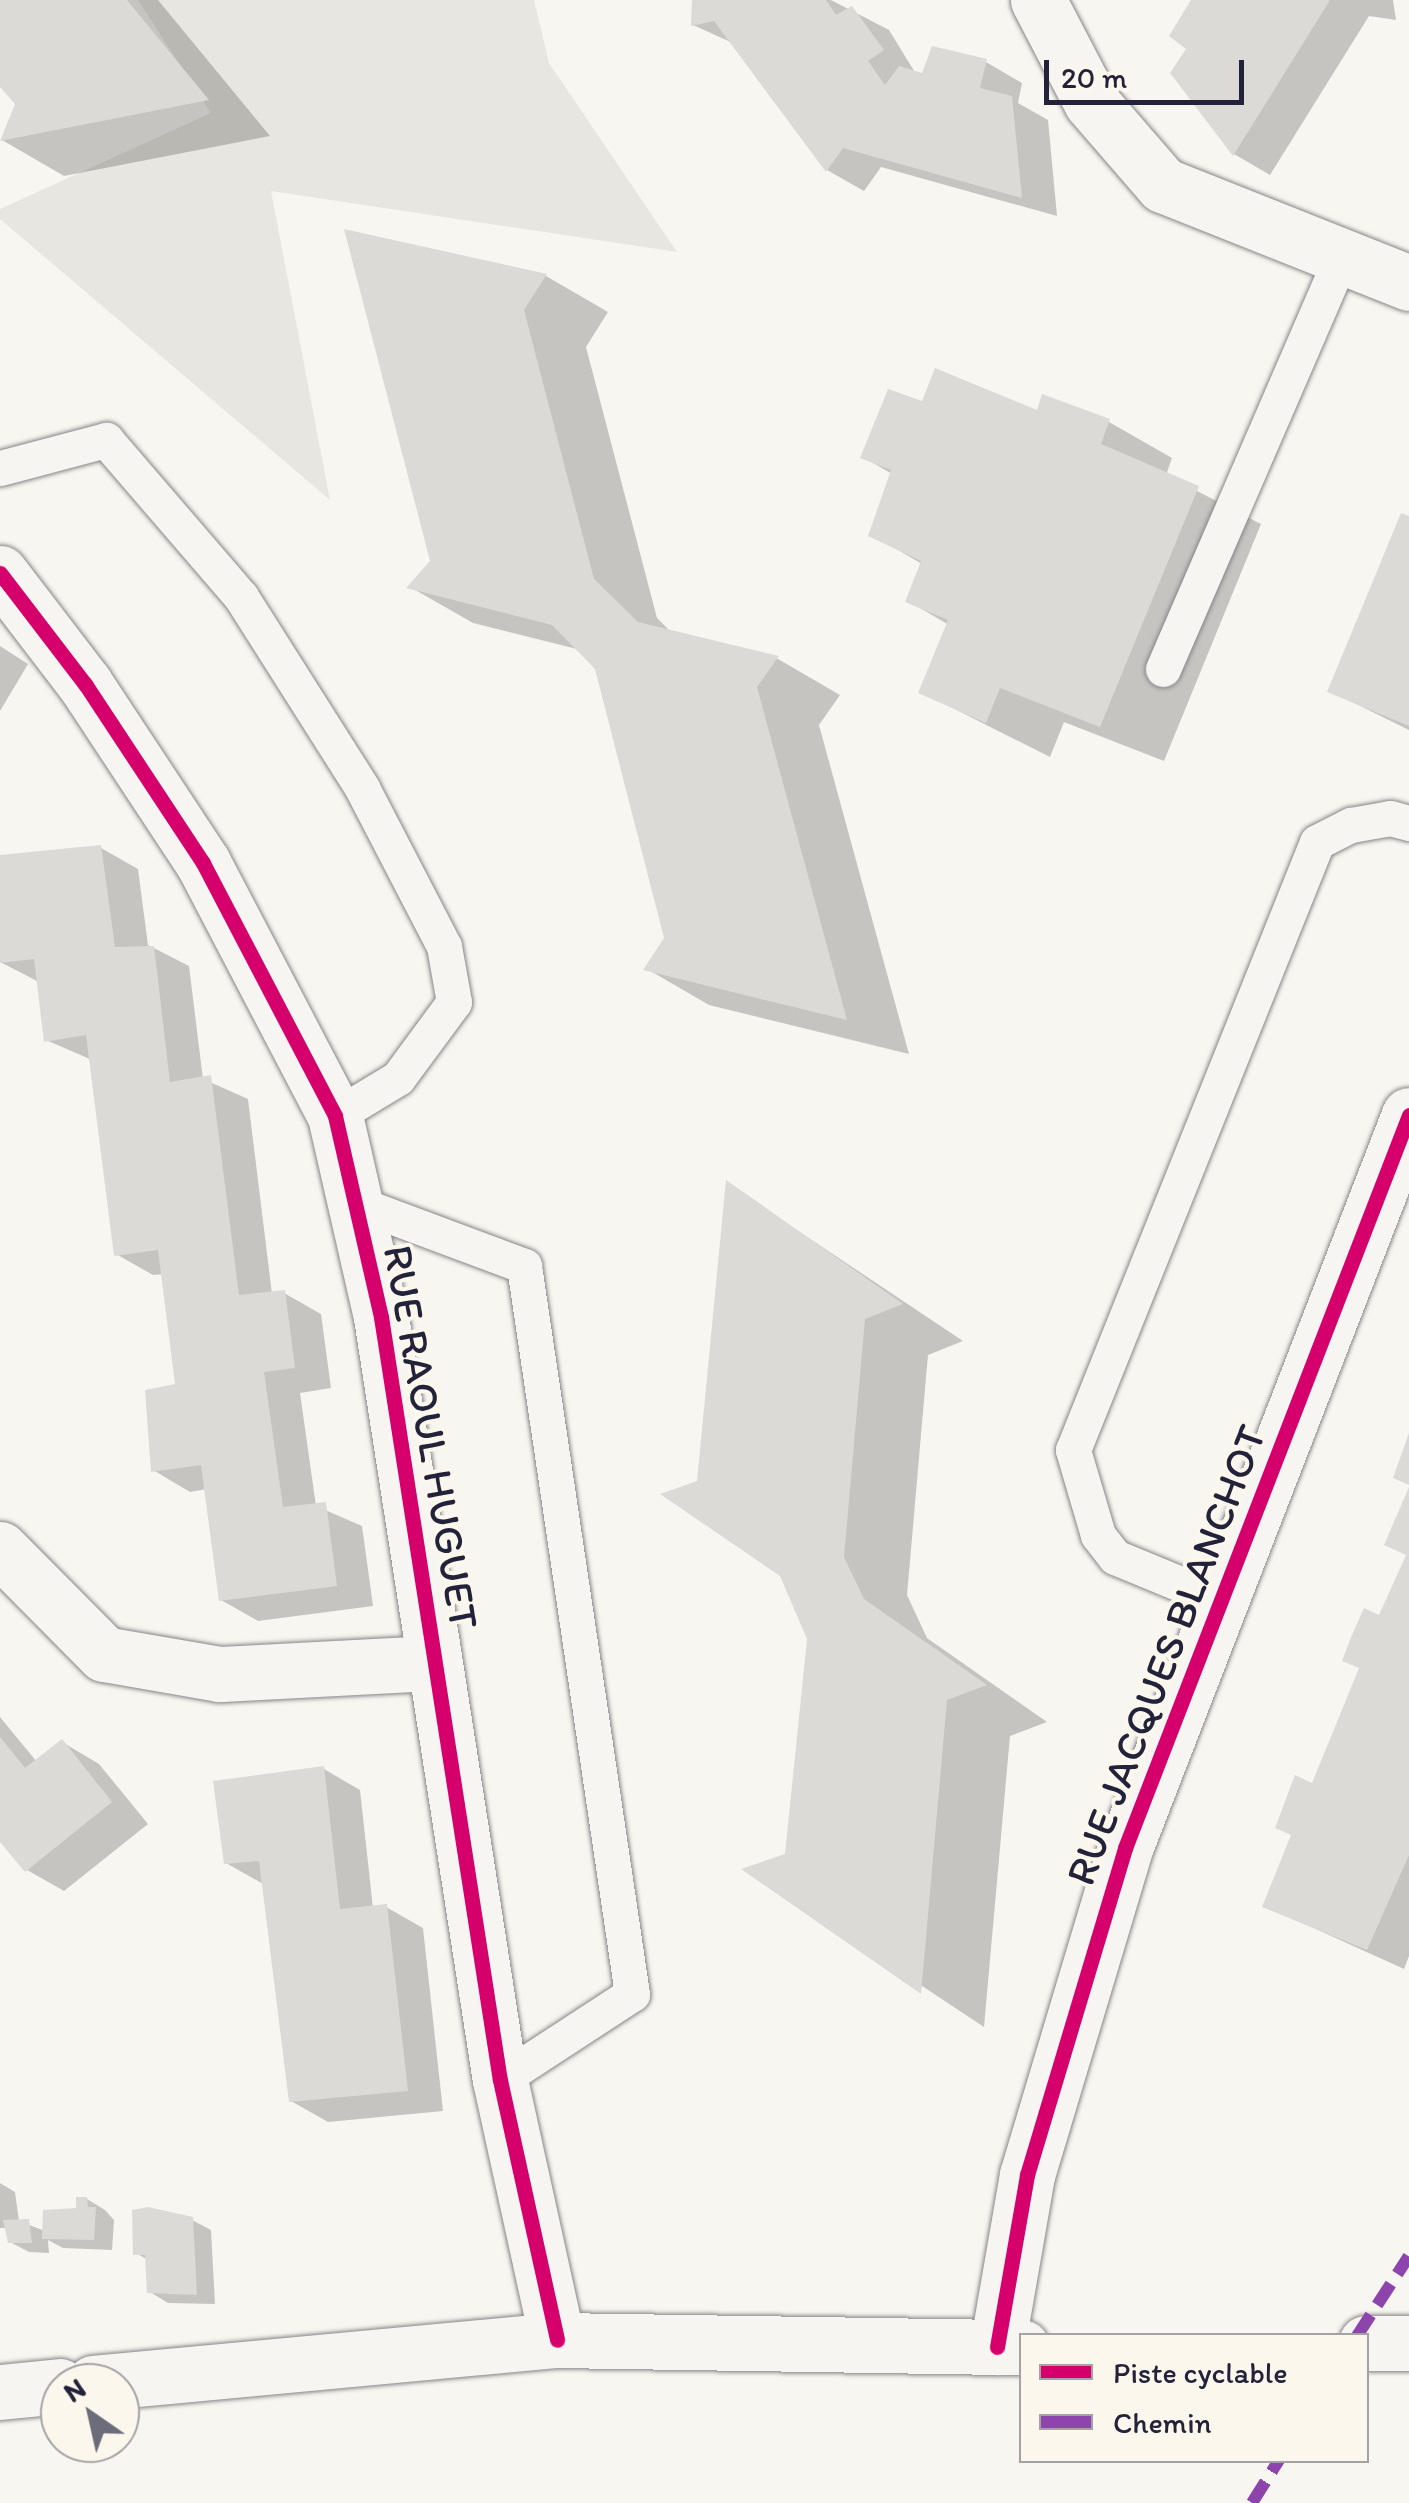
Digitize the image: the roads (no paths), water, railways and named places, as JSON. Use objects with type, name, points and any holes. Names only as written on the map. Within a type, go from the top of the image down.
[{"type":"street","points":[[1038,0],[1091,102],[1163,186],[1409,282]]},
{"type":"street","name":"RUE RAOUL HUGUET","points":[[0,573],[85,684],[203,863],[335,1116],[381,1317],[500,2080],[557,2340]]},
{"type":"street","name":"RUE JACQUES BLANCHOT","points":[[1009,2347],[1027,2174],[1125,1848],[1224,1602],[1409,1115]]},
{"type":"street","points":[[0,1549],[104,1654],[220,1674],[433,1663]]},
{"type":"street","points":[[140,2379],[557,2340],[1009,2347]]},
{"type":"street","points":[[1369,2344],[1409,2343]]},
{"type":"street","points":[[0,2392],[40,2388]]},
{"type":"lane","points":[[1163,670],[1342,255]]},
{"type":"lane","points":[[0,468],[106,440],[241,597],[362,788],[444,946],[454,1002],[398,1078],[335,1116]]},
{"type":"lane","points":[[1224,1602],[1115,1557],[1098,1535],[1073,1450],[1317,842],[1351,826],[1390,818],[1409,823]]},
{"type":"lane","points":[[353,1202],[524,1266],[632,1994],[500,2080]]}]
